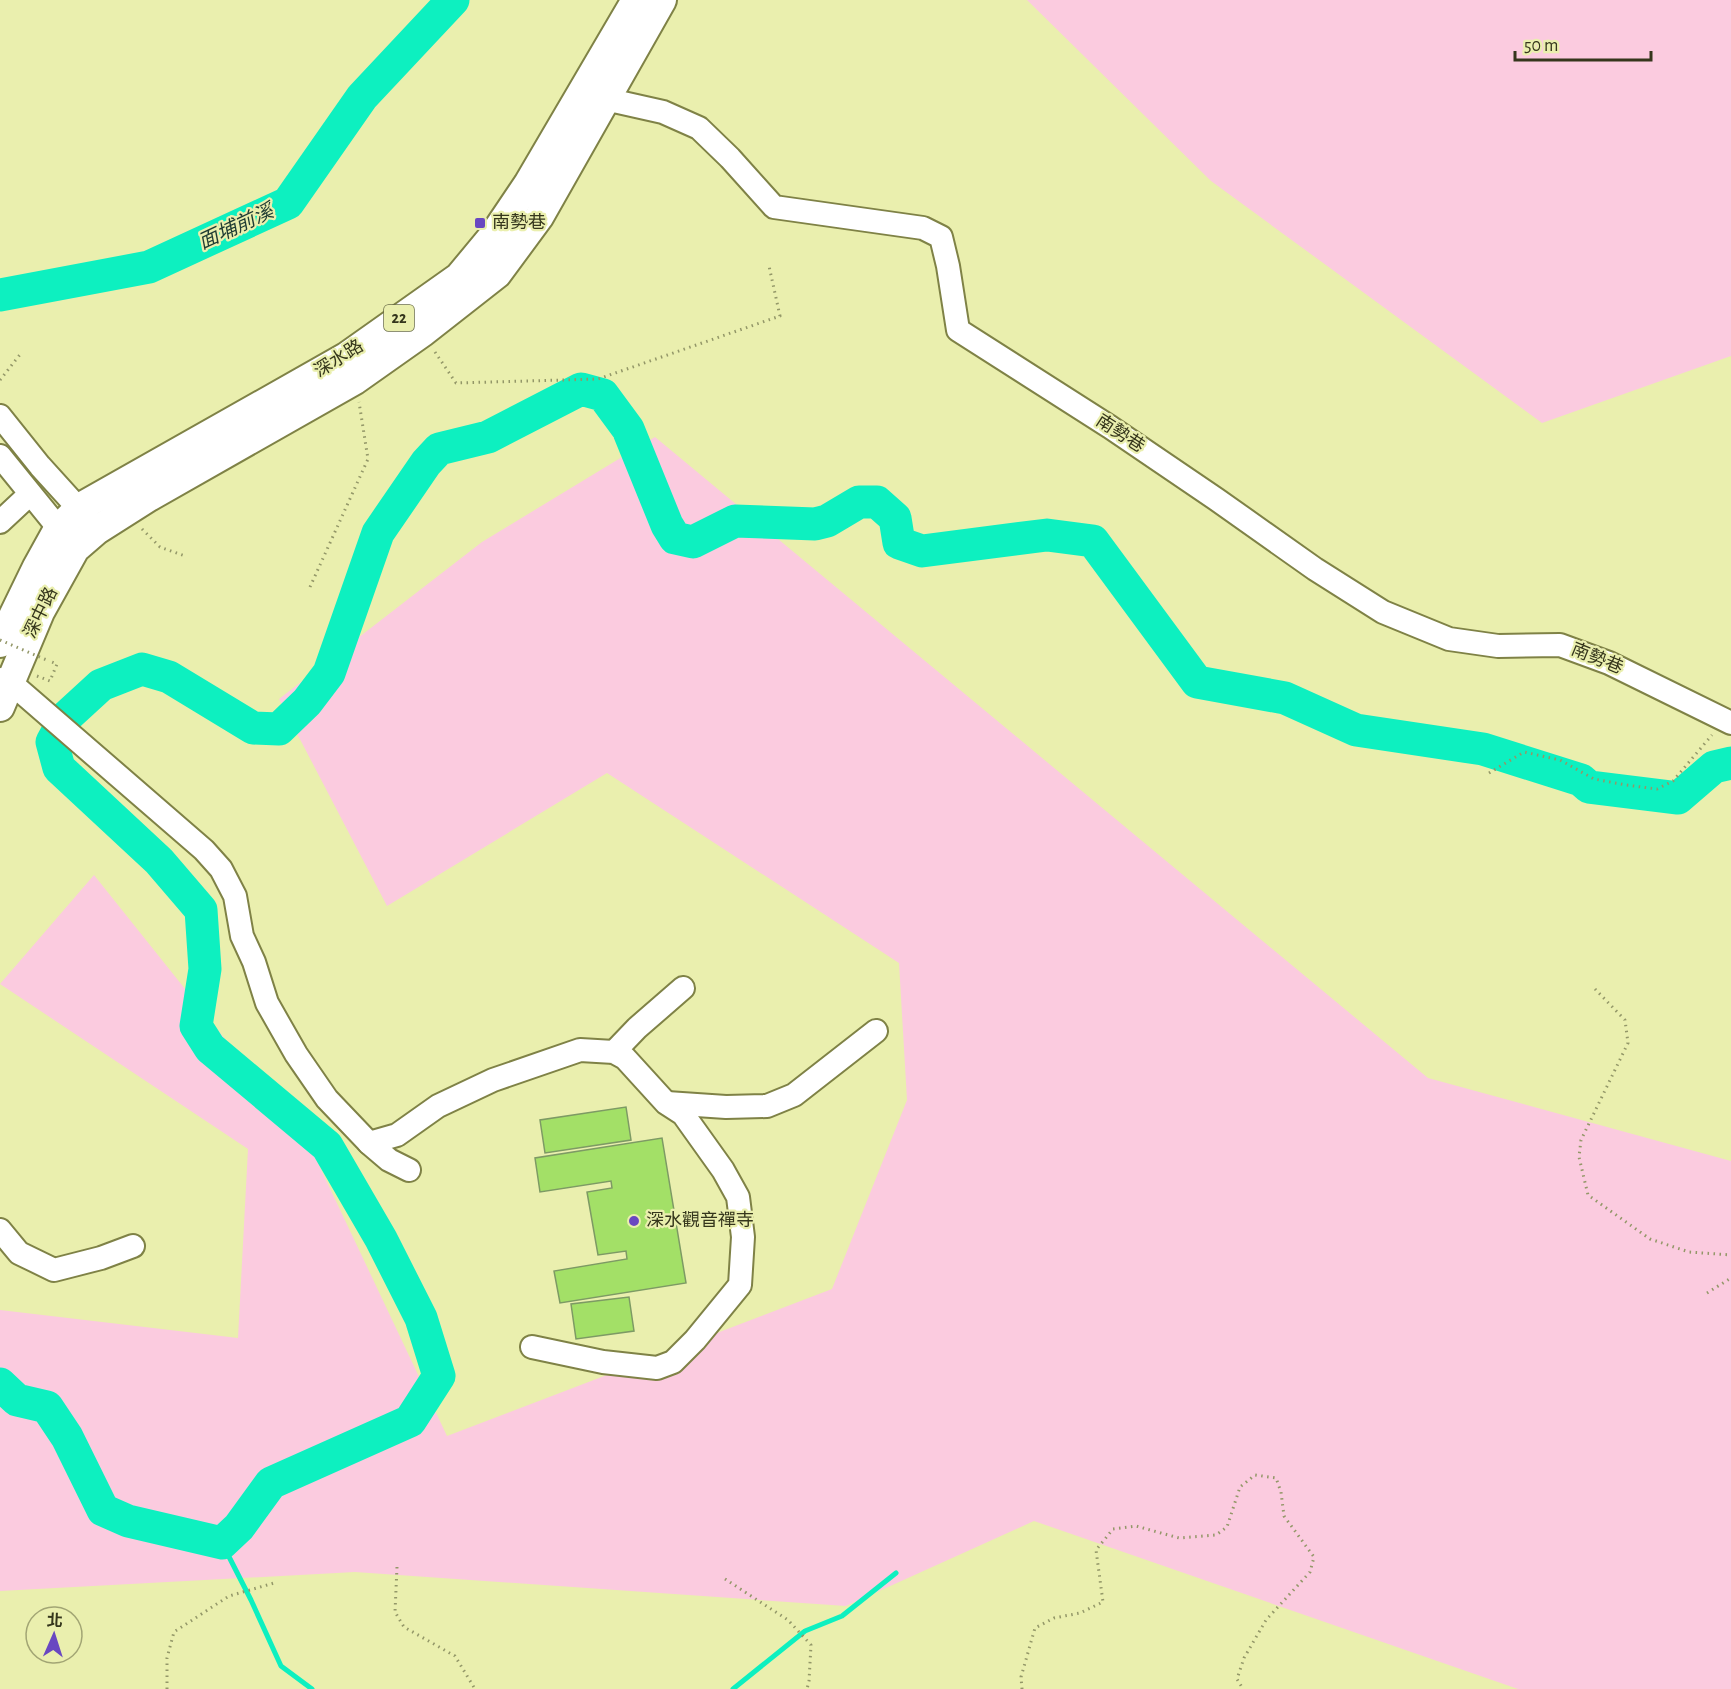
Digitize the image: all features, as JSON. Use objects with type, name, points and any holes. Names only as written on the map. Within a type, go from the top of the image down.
[{"type":"main road","name":"深水路","points":[[98,530],[125,512],[355,380],[423,333],[497,274],[539,217],[636,0]]},
{"type":"main road","name":"深水路","points":[[67,539],[79,508],[346,357],[459,277],[493,236],[528,184],[662,0]]},
{"type":"main road","name":"深中路","points":[[0,641],[37,567],[67,539],[98,530]]},
{"type":"main road","name":"深中路","points":[[11,685],[67,539]]},
{"type":"street","name":"南勢巷","points":[[595,93],[663,112],[699,128],[730,158],[774,207],[923,228],[941,237],[958,330],[1110,427],[1315,569],[1383,612],[1449,639],[1498,646],[1560,645],[1609,663],[1728,721]]},
{"type":"street","points":[[0,416],[40,466],[98,530]]},
{"type":"street","points":[[0,456],[67,539]]},
{"type":"street","points":[[0,522],[24,486]]},
{"type":"street","points":[[11,685],[204,850],[221,869],[234,896],[243,936],[267,1003],[296,1054],[327,1099],[369,1143],[389,1160],[409,1170]]},
{"type":"street","points":[[614,1052],[637,1028],[683,988]]},
{"type":"street","points":[[666,1103],[726,1107],[767,1106],[794,1095],[876,1031]]},
{"type":"street","points":[[369,1143],[397,1135],[438,1106],[493,1080],[580,1050],[614,1052],[625,1058],[666,1103],[683,1114],[723,1170],[738,1197],[743,1237],[740,1285],[673,1362],[657,1368],[603,1362],[532,1347]]},
{"type":"street","points":[[0,1230],[19,1253],[54,1270],[101,1258],[133,1246]]},
{"type":"path","points":[[423,333],[456,383],[598,379],[780,316],[769,266]]},
{"type":"path","points":[[0,380],[21,352]]},
{"type":"path","points":[[310,587],[368,459],[355,380]]},
{"type":"path","points":[[125,512],[160,547],[185,556]]},
{"type":"path","points":[[0,641],[57,664],[50,681],[11,685]]},
{"type":"path","points":[[1489,773],[1524,752],[1560,760],[1594,779],[1657,789],[1673,781],[1728,721]]},
{"type":"path","points":[[1595,990],[1625,1020],[1628,1043],[1581,1140],[1579,1157],[1588,1194],[1650,1239],[1689,1252],[1731,1255]]},
{"type":"path","points":[[1707,1293],[1731,1278]]},
{"type":"path","points":[[1022,1689],[1021,1677],[1035,1628],[1054,1618],[1080,1612],[1103,1602],[1096,1550],[1113,1529],[1136,1526],[1179,1538],[1216,1535],[1227,1527],[1240,1487],[1255,1475],[1276,1478],[1281,1492],[1284,1516],[1314,1557],[1310,1572],[1266,1620],[1244,1658],[1238,1679],[1243,1689]]},
{"type":"path","points":[[397,1567],[395,1612],[404,1627],[455,1656],[475,1689]]},
{"type":"path","points":[[725,1578],[788,1620],[811,1645],[807,1689]]},
{"type":"path","points":[[167,1689],[167,1658],[174,1632],[229,1596],[274,1583]]},
{"type":"shaded area","points":[[1027,0],[1731,0],[1731,356],[1542,423],[1211,181]]},
{"type":"shaded area","points":[[655,437],[1428,1078],[1731,1161],[1731,1689],[1518,1689],[1034,1521],[846,1606],[355,1572],[0,1591],[0,1310],[238,1338],[248,1149],[0,984],[94,875],[309,1144],[447,1436],[832,1289],[907,1100],[899,963],[607,773],[387,906],[279,699],[482,542]]},
{"type":"building","points":[[626,1107],[631,1140],[545,1153],[540,1120]]},
{"type":"building","name":"深水觀音禪寺","points":[[662,1138],[686,1283],[560,1303],[554,1271],[627,1259],[626,1251],[598,1255],[587,1192],[612,1188],[611,1181],[540,1192],[535,1158]]},
{"type":"building","points":[[629,1297],[634,1331],[576,1339],[571,1304]]},
{"type":"waterway","name":"面埔前溪","points":[[0,295],[149,267],[288,203],[362,97],[453,0]]},
{"type":"waterway","points":[[0,1384],[17,1400],[47,1407],[67,1437],[103,1510],[128,1521],[222,1543],[239,1527],[271,1483],[410,1421],[439,1376],[421,1318],[381,1239],[327,1146],[210,1048],[196,1026],[205,969],[201,910],[159,861],[59,768],[52,742],[65,718],[101,685],[142,669],[169,677],[253,728],[279,729],[307,702],[329,673],[378,533],[426,463],[439,449],[488,437],[581,389],[603,395],[628,429],[667,525],[675,538],[693,542],[735,521],[815,524],[827,521],[859,502],[877,502],[895,518],[899,543],[922,551],[1047,535],[1093,541],[1197,682],[1285,698],[1356,730],[1483,749],[1581,780],[1589,787],[1678,798],[1714,767],[1731,763]]},
{"type":"waterway","points":[[222,1543],[281,1666],[312,1689]]},
{"type":"waterway","points":[[733,1689],[805,1631],[842,1616],[896,1573]]},
{"type":"place","name":"南勢巷","points":[[480,223]]},
{"type":"place","name":"深水觀音禪寺","points":[[634,1221]]}]
